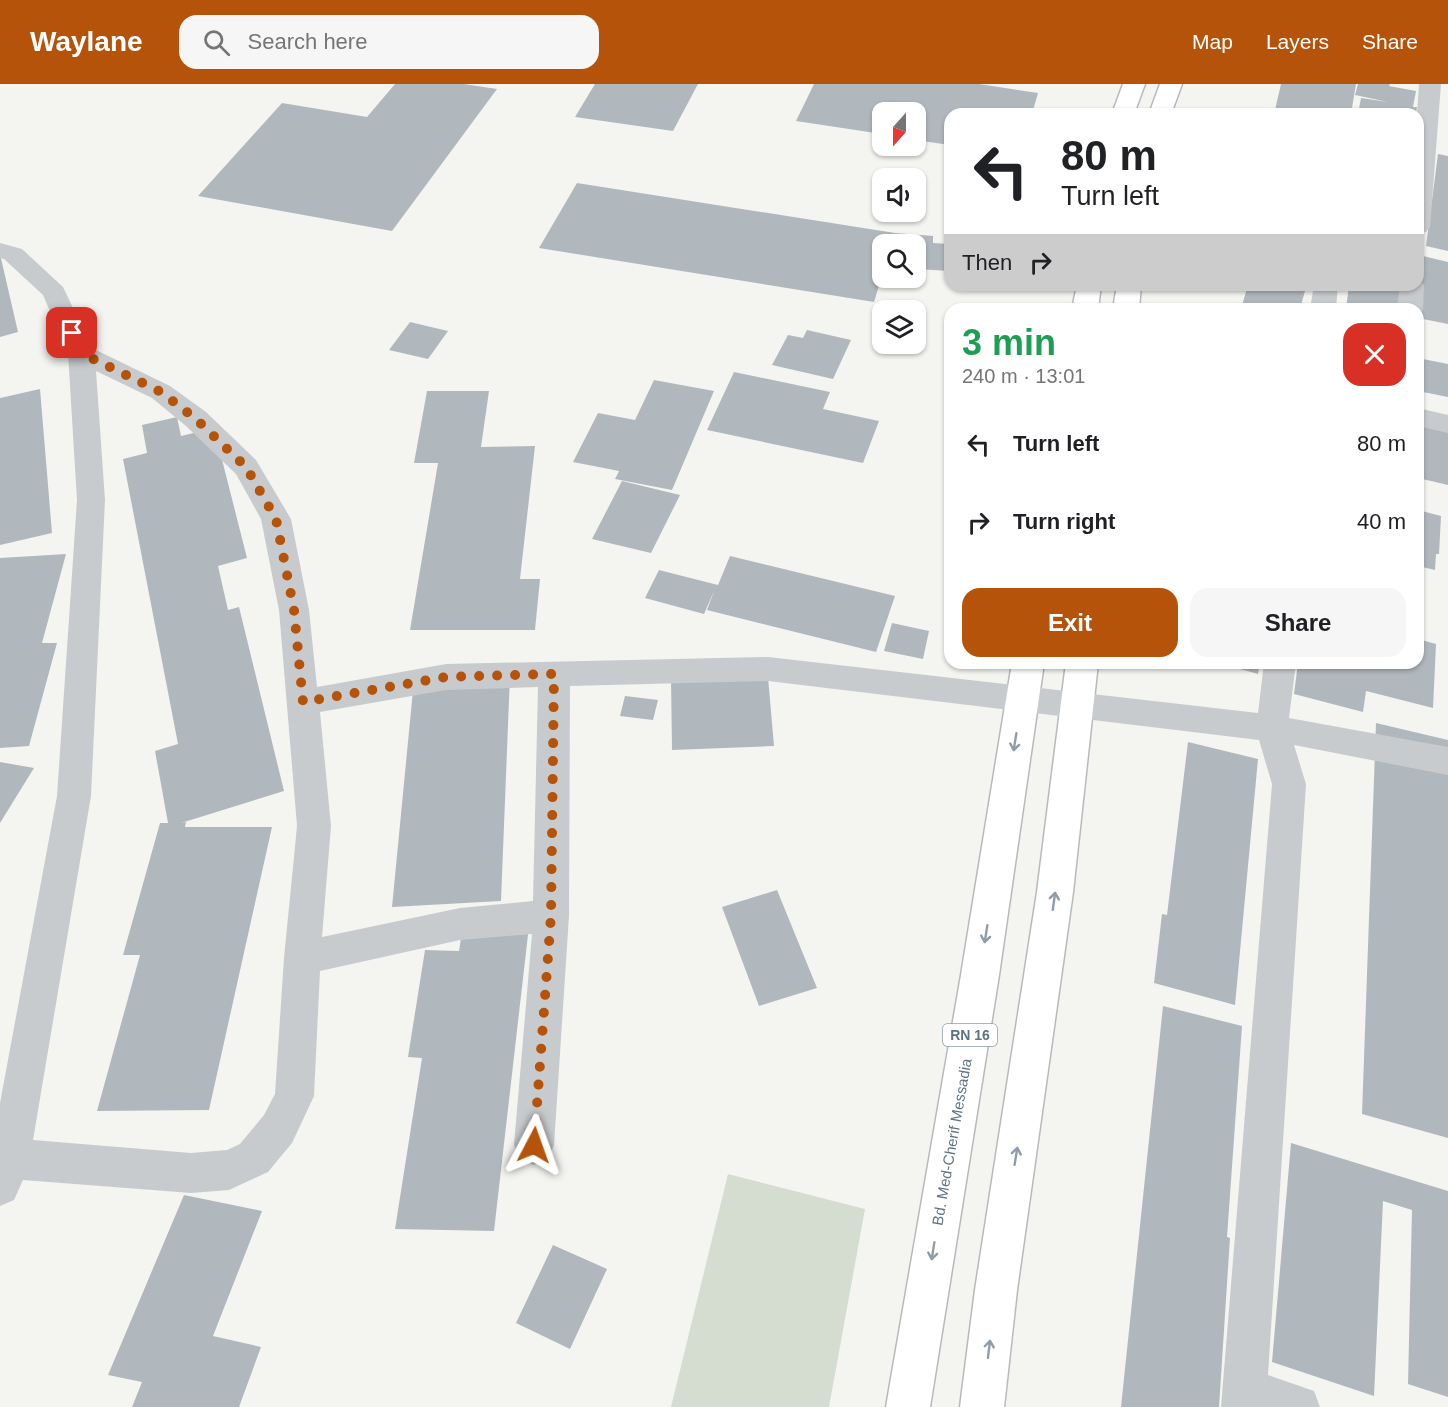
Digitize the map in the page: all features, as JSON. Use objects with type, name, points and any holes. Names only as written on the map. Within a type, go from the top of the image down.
[{"type":"highway","points":[[1125,108],[1134,84]]},
{"type":"highway","points":[[1162,108],[1171,84]]},
{"type":"highway","points":[[982,1407],[996,1290],[1056,892],[1081,669]]},
{"type":"highway","name":"Bd. Med-Cherif Messadia","points":[[908,1407],[980,975],[1025,681]]},
{"type":"street","points":[[1424,129],[1430,84]]},
{"type":"street","points":[[1424,160],[1448,163]]},
{"type":"street","points":[[0,250],[13,254],[54,292],[81,353],[91,500],[74,796],[3,1168],[191,1173],[229,1170],[254,1158],[278,1130],[294,1096],[302,958],[314,826],[294,610],[276,519],[246,467],[196,419],[161,392],[81,353]]},
{"type":"street","points":[[1424,418],[1448,424]]},
{"type":"street","points":[[303,702],[446,677],[768,669],[1025,681],[1077,704],[1272,729],[1448,761]]},
{"type":"street","points":[[1279,669],[1272,729],[1289,784],[1280,942],[1244,1399],[1298,1407]]},
{"type":"street","points":[[534,1145],[551,916],[554,674]]},
{"type":"street","points":[[302,958],[460,924],[551,916]]},
{"type":"shaded area","points":[[728,1174],[865,1209],[829,1407],[671,1407]]},
{"type":"building","points":[[395,84],[464,84],[497,89],[392,231],[198,196],[282,103],[367,117]]},
{"type":"building","points":[[595,84],[698,84],[673,131],[575,117]]},
{"type":"building","points":[[814,84],[979,84],[1038,93],[1034,108],[944,108],[944,144],[926,142],[926,102],[872,102],[872,132],[796,121]]},
{"type":"building","points":[[1281,84],[1356,84],[1352,108],[1275,108]]},
{"type":"building","points":[[1358,84],[1390,84],[1389,86],[1416,91],[1413,107],[1417,108],[1359,108],[1361,98],[1388,102],[1355,95]]},
{"type":"building","points":[[1438,154],[1448,156],[1448,251],[1426,246]]},
{"type":"building","points":[[577,183],[908,234],[872,234],[872,288],[878,288],[872,302],[539,248]]},
{"type":"building","points":[[926,235],[933,236],[933,243],[944,244],[944,271],[926,270]]},
{"type":"building","points":[[0,254],[18,332],[0,337]]},
{"type":"building","points":[[1424,256],[1448,262],[1448,324],[1424,319],[1424,303],[1418,303],[1419,291],[1424,291]]},
{"type":"building","points":[[1246,291],[1305,291],[1302,303],[1243,303]]},
{"type":"building","points":[[1348,291],[1404,291],[1403,303],[1347,303]]},
{"type":"building","points":[[410,322],[448,331],[428,359],[389,350]]},
{"type":"building","points":[[807,330],[851,340],[833,379],[772,365],[788,335],[803,338]]},
{"type":"building","points":[[1424,359],[1448,364],[1448,397],[1424,392]]},
{"type":"building","points":[[734,372],[830,392],[823,409],[879,421],[863,463],[707,430]]},
{"type":"building","points":[[654,380],[714,391],[672,490],[615,479],[619,471],[573,462],[598,413],[635,420]]},
{"type":"building","points":[[40,389],[52,533],[0,545],[0,398]]},
{"type":"building","points":[[427,391],[489,391],[481,447],[535,446],[520,579],[540,579],[535,630],[410,630],[438,463],[414,463]]},
{"type":"building","points":[[1424,416],[1448,422],[1448,485],[1424,479]]},
{"type":"building","points":[[177,417],[181,436],[214,428],[247,558],[218,566],[228,610],[239,607],[284,791],[181,823],[186,822],[185,827],[272,827],[209,1110],[97,1111],[140,955],[123,955],[160,823],[168,823],[155,751],[178,744],[123,459],[147,453],[142,425]]},
{"type":"building","points":[[622,481],[680,495],[651,553],[592,539]]},
{"type":"building","points":[[1424,512],[1441,516],[1439,554],[1436,554],[1435,570],[1424,567]]},
{"type":"building","points":[[66,554],[42,643],[57,643],[29,746],[0,748],[0,558]]},
{"type":"building","points":[[730,556],[895,596],[876,652],[707,610],[714,591],[704,614],[645,598],[659,570],[718,585]]},
{"type":"building","points":[[892,623],[929,631],[923,659],[884,651]]},
{"type":"building","points":[[1424,641],[1436,644],[1433,708],[1366,691],[1363,712],[1294,694],[1297,669],[1424,669]]},
{"type":"building","points":[[1240,669],[1259,669],[1258,674]]},
{"type":"building","points":[[510,675],[501,901],[392,907],[414,680]]},
{"type":"building","points":[[768,677],[774,746],[672,750],[671,680]]},
{"type":"building","points":[[625,696],[658,700],[653,720],[620,716]]},
{"type":"building","points":[[1376,723],[1448,740],[1448,1138],[1362,1114]]},
{"type":"building","points":[[1188,742],[1258,759],[1235,1005],[1154,983],[1162,914],[1167,915]]},
{"type":"building","points":[[0,762],[34,768],[0,823]]},
{"type":"building","points":[[777,890],[817,988],[759,1006],[722,907]]},
{"type":"building","points":[[463,926],[529,926],[494,1231],[395,1229],[422,1058],[408,1057],[425,950],[459,951]]},
{"type":"building","points":[[1163,1006],[1242,1026],[1227,1237],[1230,1238],[1219,1407],[1121,1407]]},
{"type":"building","points":[[1291,1143],[1448,1191],[1448,1397],[1408,1384],[1412,1210],[1383,1201],[1374,1396],[1272,1362]]},
{"type":"building","points":[[184,1195],[262,1211],[213,1336],[261,1347],[239,1407],[132,1407],[142,1382],[108,1375]]},
{"type":"building","points":[[553,1245],[607,1269],[570,1349],[516,1323]]},
{"type":"route","points":[[72,333],[81,353],[161,392],[196,419],[246,467],[276,519],[294,610],[303,702],[446,677],[554,674],[551,916],[534,1145]]}]
